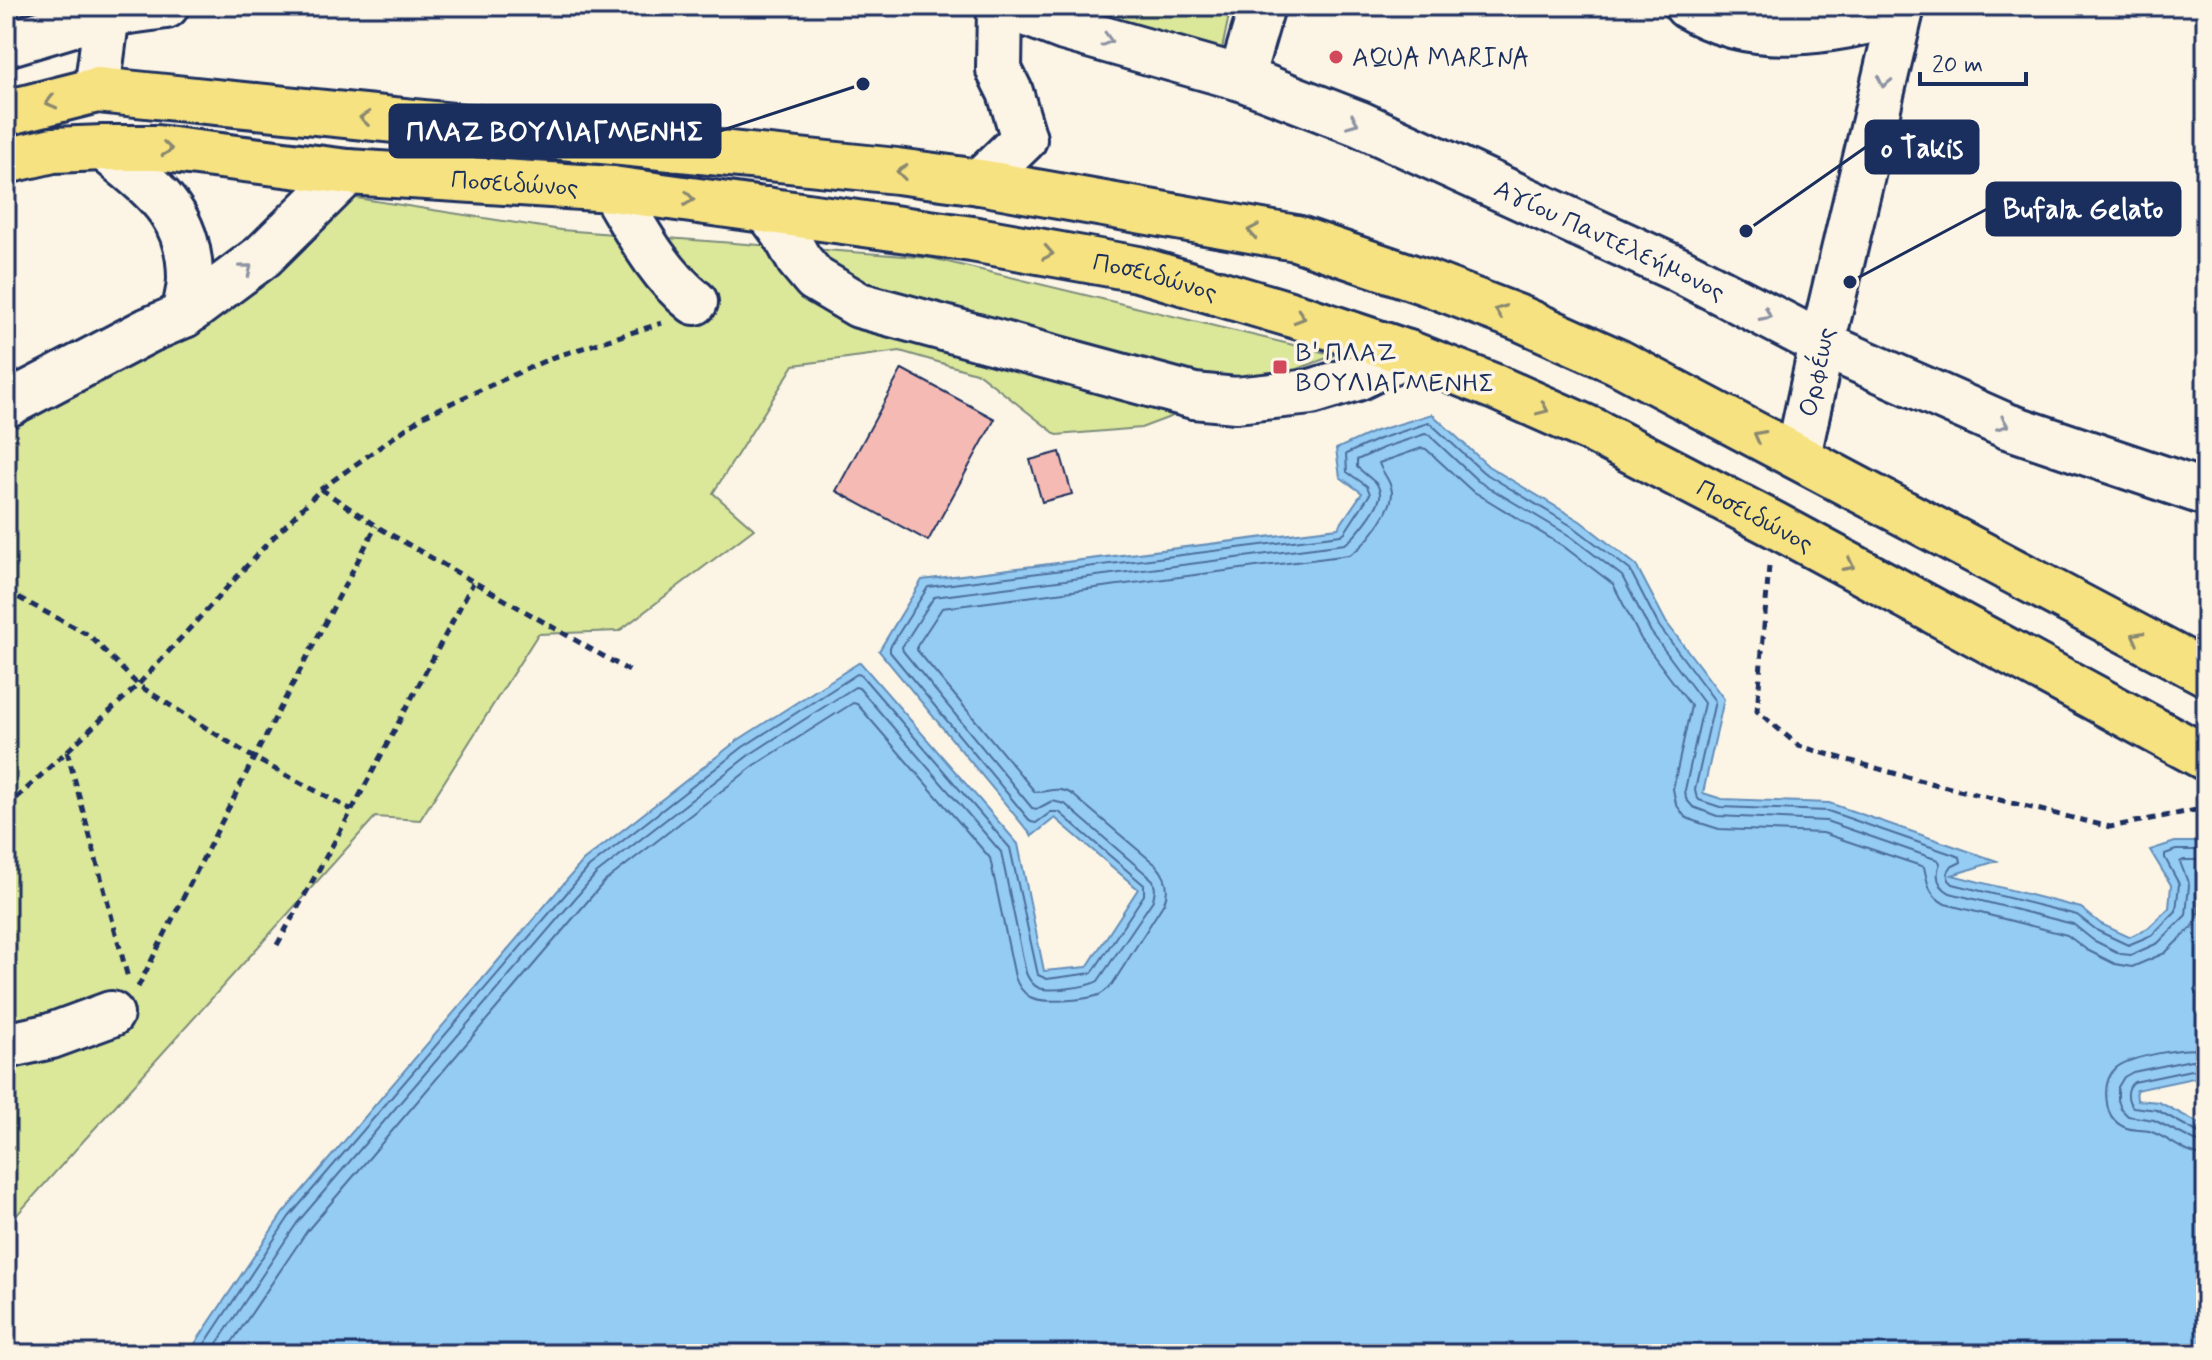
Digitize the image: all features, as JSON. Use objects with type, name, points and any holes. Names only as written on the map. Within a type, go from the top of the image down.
[{"type":"main road","name":"Ποσειδώνος","points":[[6,113],[97,90],[897,171],[980,182],[1296,238],[1522,319],[1618,362],[2206,673]]},
{"type":"main road","name":"Ποσειδώνος","points":[[6,161],[53,150],[157,148],[348,172],[612,189],[972,239],[1138,269],[1408,353],[1592,430],[2206,758]]},
{"type":"street","points":[[6,44],[107,10],[166,6]]},
{"type":"street","points":[[972,239],[980,182],[1010,92],[999,70],[1000,6]]},
{"type":"street","name":"Αγίου Παντελεήμονος","points":[[1007,6],[1064,28],[1241,78],[1360,124],[1679,270],[1822,344],[2007,426],[2206,493]]},
{"type":"street","points":[[1241,78],[1262,6]]},
{"type":"street","points":[[1687,6],[1708,19],[1743,28],[1796,33],[1838,28],[1901,10]]},
{"type":"street","points":[[97,90],[107,10]]},
{"type":"street","name":"Ορφέως","points":[[1798,456],[1901,10]]},
{"type":"street","points":[[104,148],[155,191],[178,219],[187,244],[190,280],[184,315]]},
{"type":"street","points":[[6,405],[149,330],[184,315],[263,256],[348,172]]},
{"type":"street","points":[[612,189],[648,250],[679,290],[695,302]]},
{"type":"street","points":[[767,210],[815,279],[859,305],[1194,396],[1236,400],[1311,392],[1357,378],[1408,353]]},
{"type":"street","points":[[6,1046],[51,1036],[111,1014]]},
{"type":"path","points":[[6,808],[138,685],[321,489],[425,415],[551,358],[660,324],[695,302]]},
{"type":"path","points":[[321,489],[376,526],[631,672]]},
{"type":"path","points":[[1773,524],[1757,711],[1799,746],[1918,780],[2110,827],[2206,808]]},
{"type":"path","points":[[67,751],[133,997],[376,526]]},
{"type":"path","points":[[277,945],[473,583]]},
{"type":"path","points":[[6,591],[89,635],[138,685],[254,758],[352,810]]},
{"type":"green space","points":[[1083,6],[1231,6],[1221,54]]},
{"type":"green space","points":[[350,197],[561,230],[931,258],[1335,355],[1141,428],[1057,435],[979,374],[900,351],[794,365],[713,493],[754,529],[619,631],[538,634],[420,820],[375,817],[6,1227],[6,426],[146,337],[227,314]]},
{"type":"water","points":[[1432,414],[1488,466],[1580,521],[1636,565],[1666,622],[1724,699],[1703,793],[1722,799],[1829,803],[1997,861],[1952,875],[2081,908],[2101,924],[2129,937],[2148,928],[2169,908],[2171,885],[2150,850],[2175,842],[2206,842],[2206,1088],[2193,1078],[2136,1090],[2137,1100],[2159,1102],[2206,1127],[2206,1354],[188,1354],[283,1213],[583,861],[738,740],[860,662],[1018,844],[1044,971],[1087,967],[1138,889],[1055,818],[1032,836],[879,651],[922,580],[1338,528],[1362,493],[1340,477],[1336,449],[1376,431]]},
{"type":"building","points":[[902,369],[995,419],[928,541],[836,491]]},
{"type":"building","points":[[1060,452],[1072,494],[1042,502],[1030,460]]},
{"type":"place","name":"AQUA MARINA","points":[[1336,57]]},
{"type":"place","name":"ΠΛΑΖ ΒΟΥΛΙΑΓΜΕΝΗΣ","points":[[863,84]]},
{"type":"place","name":"o Takis","points":[[1746,231]]},
{"type":"place","name":"Bufala Gelato","points":[[1850,282]]},
{"type":"place","name":"Β' ΠΛΑΖ ΒΟΥΛΙΑΓΜΕΝΗΣ","points":[[1280,367]]}]
